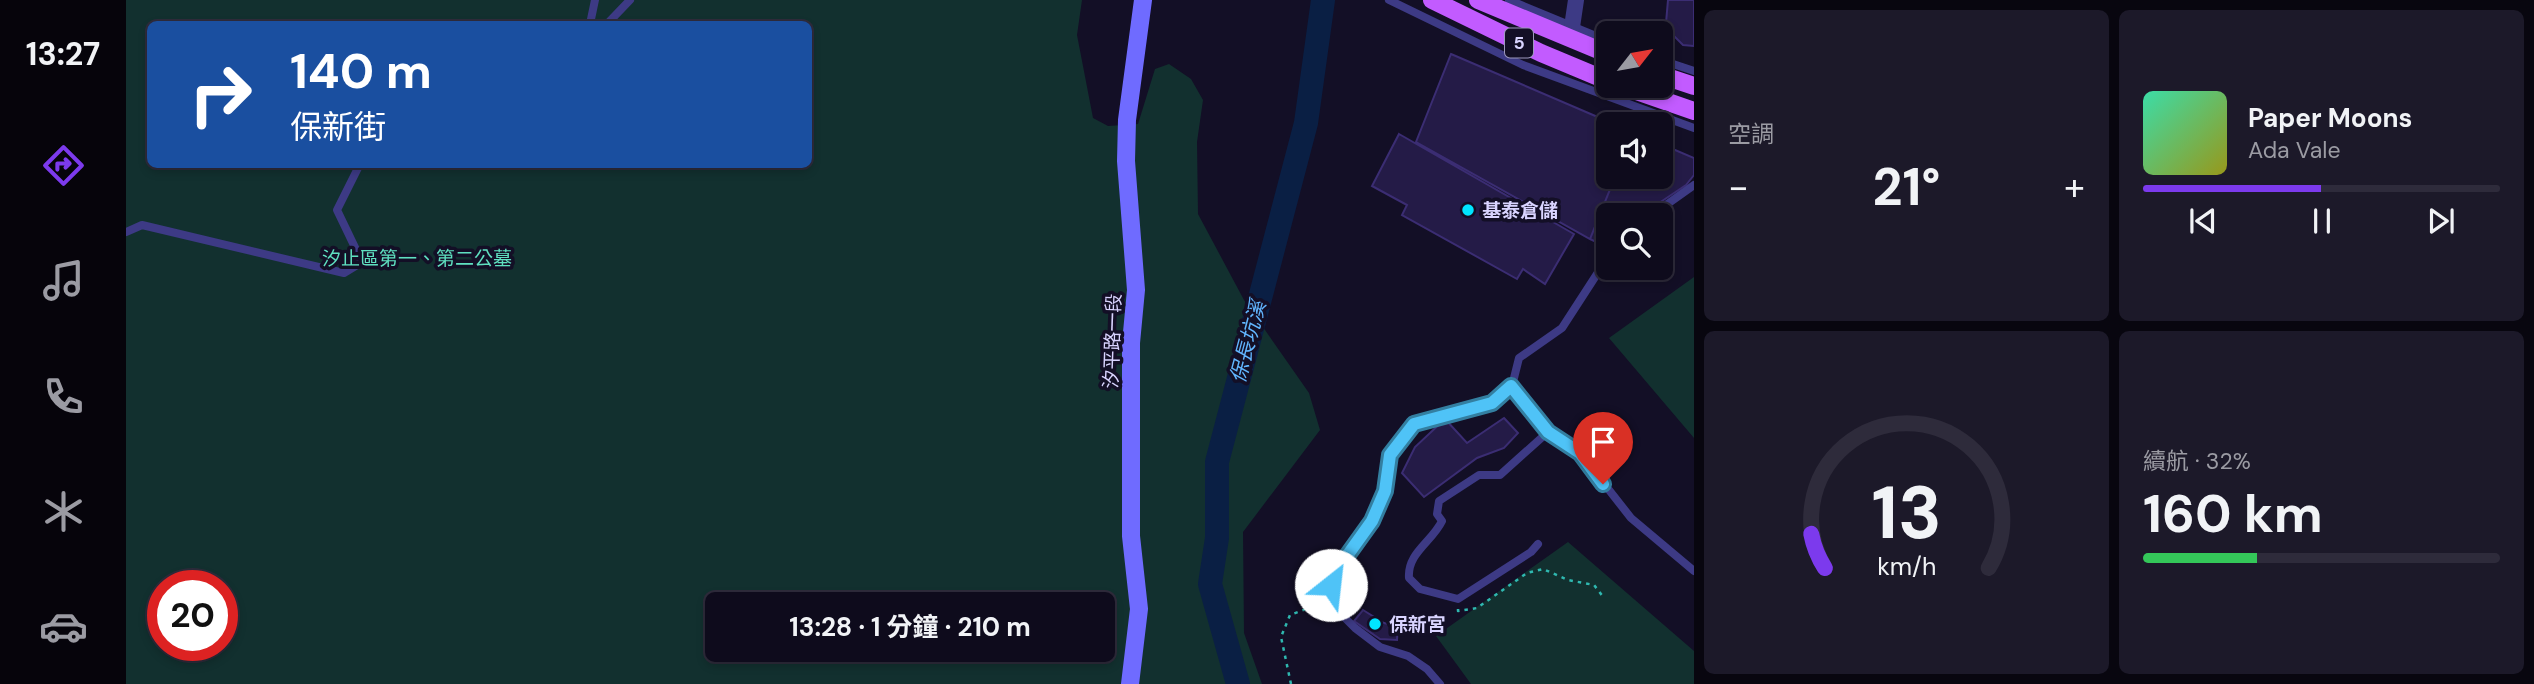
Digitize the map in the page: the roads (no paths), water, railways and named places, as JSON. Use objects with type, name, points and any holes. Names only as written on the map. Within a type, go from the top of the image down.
[{"type":"main road","name":"5","points":[[1432,0],[1541,53],[1596,75]]},
{"type":"main road","name":"5","points":[[1478,0],[1596,49]]},
{"type":"main road","points":[[1673,79],[1694,86]]},
{"type":"main road","points":[[1657,98],[1694,111]]},
{"type":"street","name":"汐平路一段","points":[[1130,684],[1139,609],[1131,536],[1131,343],[1136,290],[1126,161],[1127,120],[1143,0]]},
{"type":"street","points":[[1572,27],[1576,0]]},
{"type":"lane","points":[[591,21],[595,0]]},
{"type":"lane","points":[[610,21],[630,0]]},
{"type":"lane","points":[[1389,0],[1473,43],[1694,128]]},
{"type":"lane","points":[[1509,0],[1596,36]]},
{"type":"lane","points":[[1673,64],[1694,71]]},
{"type":"lane","points":[[126,232],[142,225],[344,273],[362,262],[337,209],[358,168]]},
{"type":"lane","points":[[1668,203],[1694,184]]},
{"type":"lane","points":[[1440,684],[1427,669],[1408,656],[1380,647],[1354,628],[1341,614],[1335,599],[1331,585],[1334,574],[1372,521],[1385,491],[1390,455],[1414,424],[1492,403],[1511,386],[1519,358],[1562,328],[1596,276]]},
{"type":"lane","points":[[1511,386],[1548,432],[1580,453],[1632,518],[1694,571]]},
{"type":"lane","points":[[1538,544],[1531,552],[1458,599],[1420,589],[1409,578],[1408,569],[1416,553],[1436,533],[1441,521],[1437,514],[1439,501],[1479,475],[1500,475],[1548,432]]},
{"type":"waterway","name":"保長坑溪","points":[[1238,684],[1210,584],[1217,538],[1217,462],[1306,123],[1323,0]]},
{"type":"place","name":"基泰倉儲","points":[[1468,210]]},
{"type":"place","name":"保新宮","points":[[1375,624]]},
{"type":"park label","name":"汐止區第一、第二公墓","points":[[417,258]]}]
